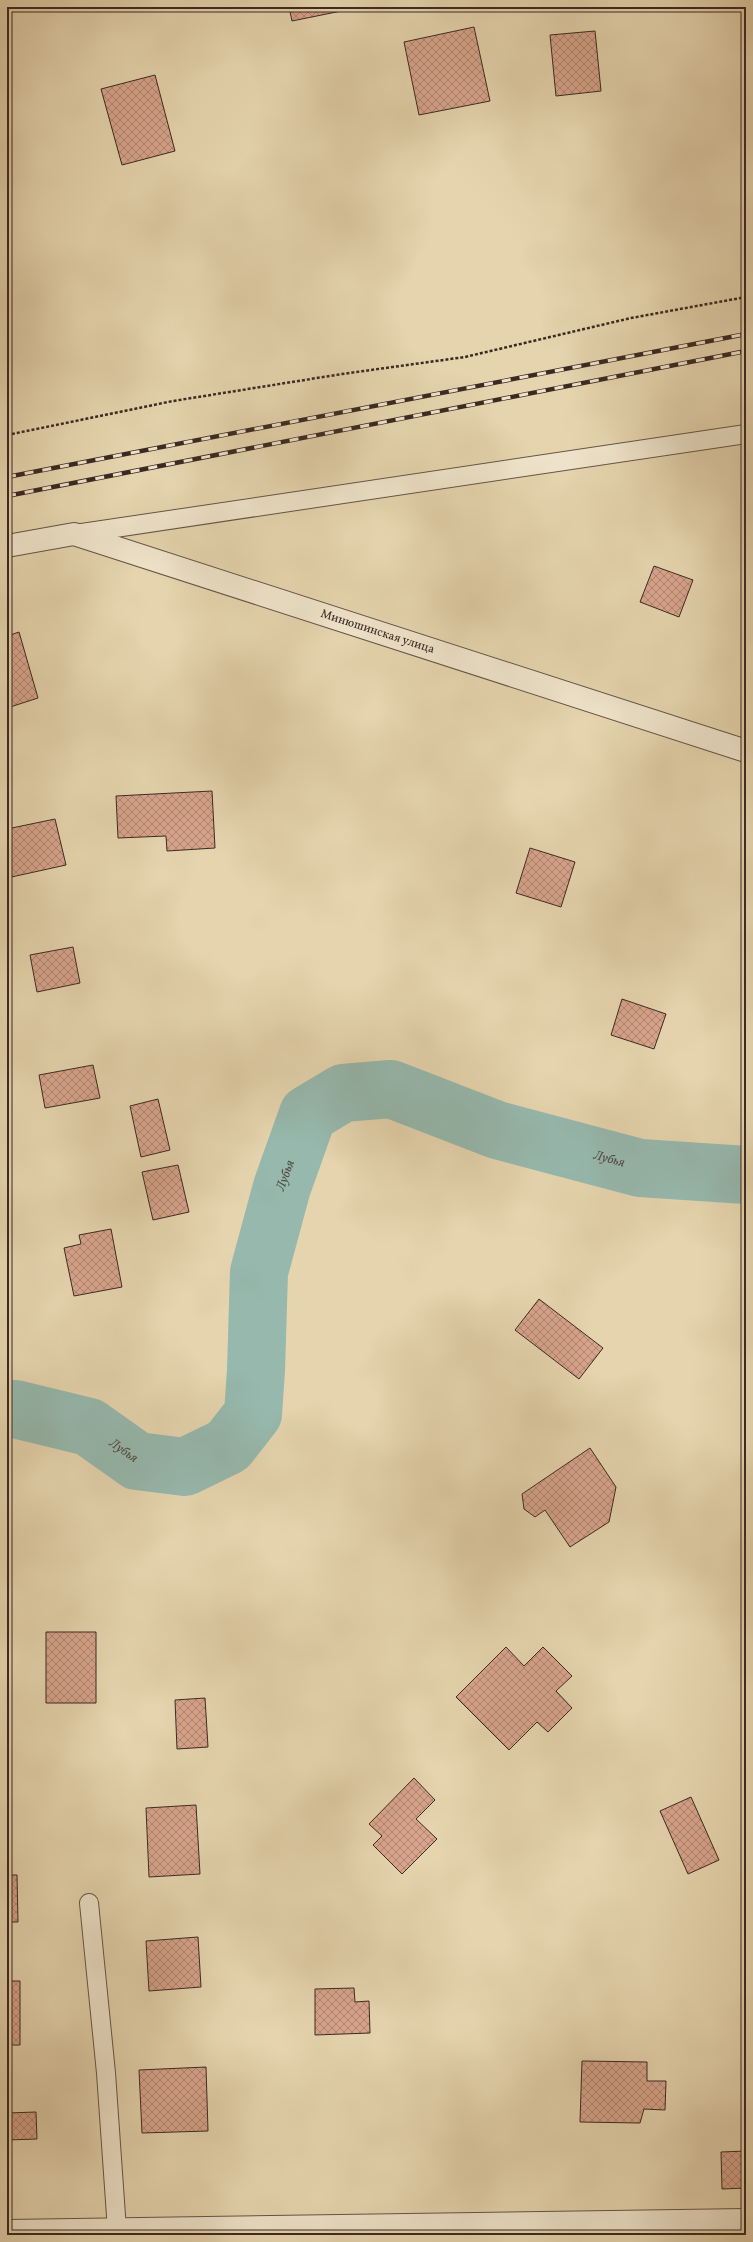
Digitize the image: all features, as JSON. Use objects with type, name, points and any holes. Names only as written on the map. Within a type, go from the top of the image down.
[{"type":"street","name":"Минюшинская улица","points":[[7,546],[74,534],[746,751]]},
{"type":"street","points":[[7,2231],[615,2229],[746,2220]]},
{"type":"lane","points":[[74,534],[746,434]]},
{"type":"lane","points":[[89,1903],[106,2073],[117,2230]]},
{"type":"path","points":[[7,435],[173,401],[342,374],[465,357],[631,318],[746,297]]},
{"type":"building","points":[[289,7],[361,7],[292,21]]},
{"type":"building","points":[[474,27],[490,101],[419,115],[404,42]]},
{"type":"building","points":[[595,31],[601,91],[556,96],[550,35]]},
{"type":"building","points":[[155,75],[175,151],[122,165],[101,89]]},
{"type":"building","points":[[654,566],[693,580],[679,617],[640,602]]},
{"type":"building","points":[[19,632],[38,698],[7,708],[7,636]]},
{"type":"building","points":[[212,791],[215,848],[167,851],[166,836],[118,838],[116,796]]},
{"type":"building","points":[[55,819],[66,865],[7,878],[7,829]]},
{"type":"building","points":[[530,848],[575,862],[561,907],[516,893]]},
{"type":"building","points":[[73,947],[80,983],[37,992],[30,955]]},
{"type":"building","points":[[622,999],[666,1014],[654,1049],[611,1035]]},
{"type":"building","points":[[93,1065],[100,1098],[45,1108],[39,1075]]},
{"type":"building","points":[[158,1099],[170,1150],[141,1157],[130,1106]]},
{"type":"building","points":[[178,1165],[189,1212],[153,1220],[142,1172]]},
{"type":"building","points":[[111,1229],[122,1287],[74,1296],[64,1248],[81,1244],[79,1235]]},
{"type":"building","points":[[539,1299],[603,1348],[579,1379],[515,1330]]},
{"type":"building","points":[[590,1448],[616,1487],[609,1522],[570,1547],[545,1510],[535,1517],[524,1509],[522,1494]]},
{"type":"building","points":[[46,1632],[96,1632],[96,1703],[46,1703]]},
{"type":"building","points":[[506,1647],[524,1666],[543,1647],[572,1676],[556,1691],[572,1708],[548,1732],[537,1722],[509,1750],[456,1697]]},
{"type":"building","points":[[205,1698],[208,1747],[177,1749],[175,1700]]},
{"type":"building","points":[[414,1778],[435,1800],[416,1819],[437,1839],[402,1874],[373,1845],[382,1836],[369,1824]]},
{"type":"building","points":[[691,1797],[719,1860],[688,1874],[660,1811]]},
{"type":"building","points":[[196,1805],[200,1874],[149,1877],[146,1808]]},
{"type":"building","points":[[7,1875],[17,1875],[18,1922],[7,1922]]},
{"type":"building","points":[[198,1937],[201,1987],[149,1991],[146,1941]]},
{"type":"building","points":[[7,1981],[20,1981],[20,2045],[7,2045]]},
{"type":"building","points":[[354,1988],[355,2002],[369,2001],[370,2033],[315,2035],[315,1989]]},
{"type":"building","points":[[582,2061],[647,2062],[647,2081],[666,2081],[665,2110],[644,2109],[640,2123],[580,2122]]},
{"type":"building","points":[[206,2067],[208,2131],[142,2133],[139,2070]]},
{"type":"building","points":[[36,2112],[37,2139],[7,2140],[7,2113]]},
{"type":"building","points":[[746,2151],[746,2188],[722,2189],[721,2152]]},
{"type":"waterway","name":"Лубья","points":[[7,1409],[15,1409],[89,1427],[137,1461],[185,1467],[228,1446],[253,1414],[259,1272],[282,1187],[308,1114],[343,1093],[391,1089],[497,1130],[640,1168],[746,1175]]},
{"type":"railway","points":[[7,477],[746,334]]},
{"type":"railway","points":[[7,496],[746,351]]}]
